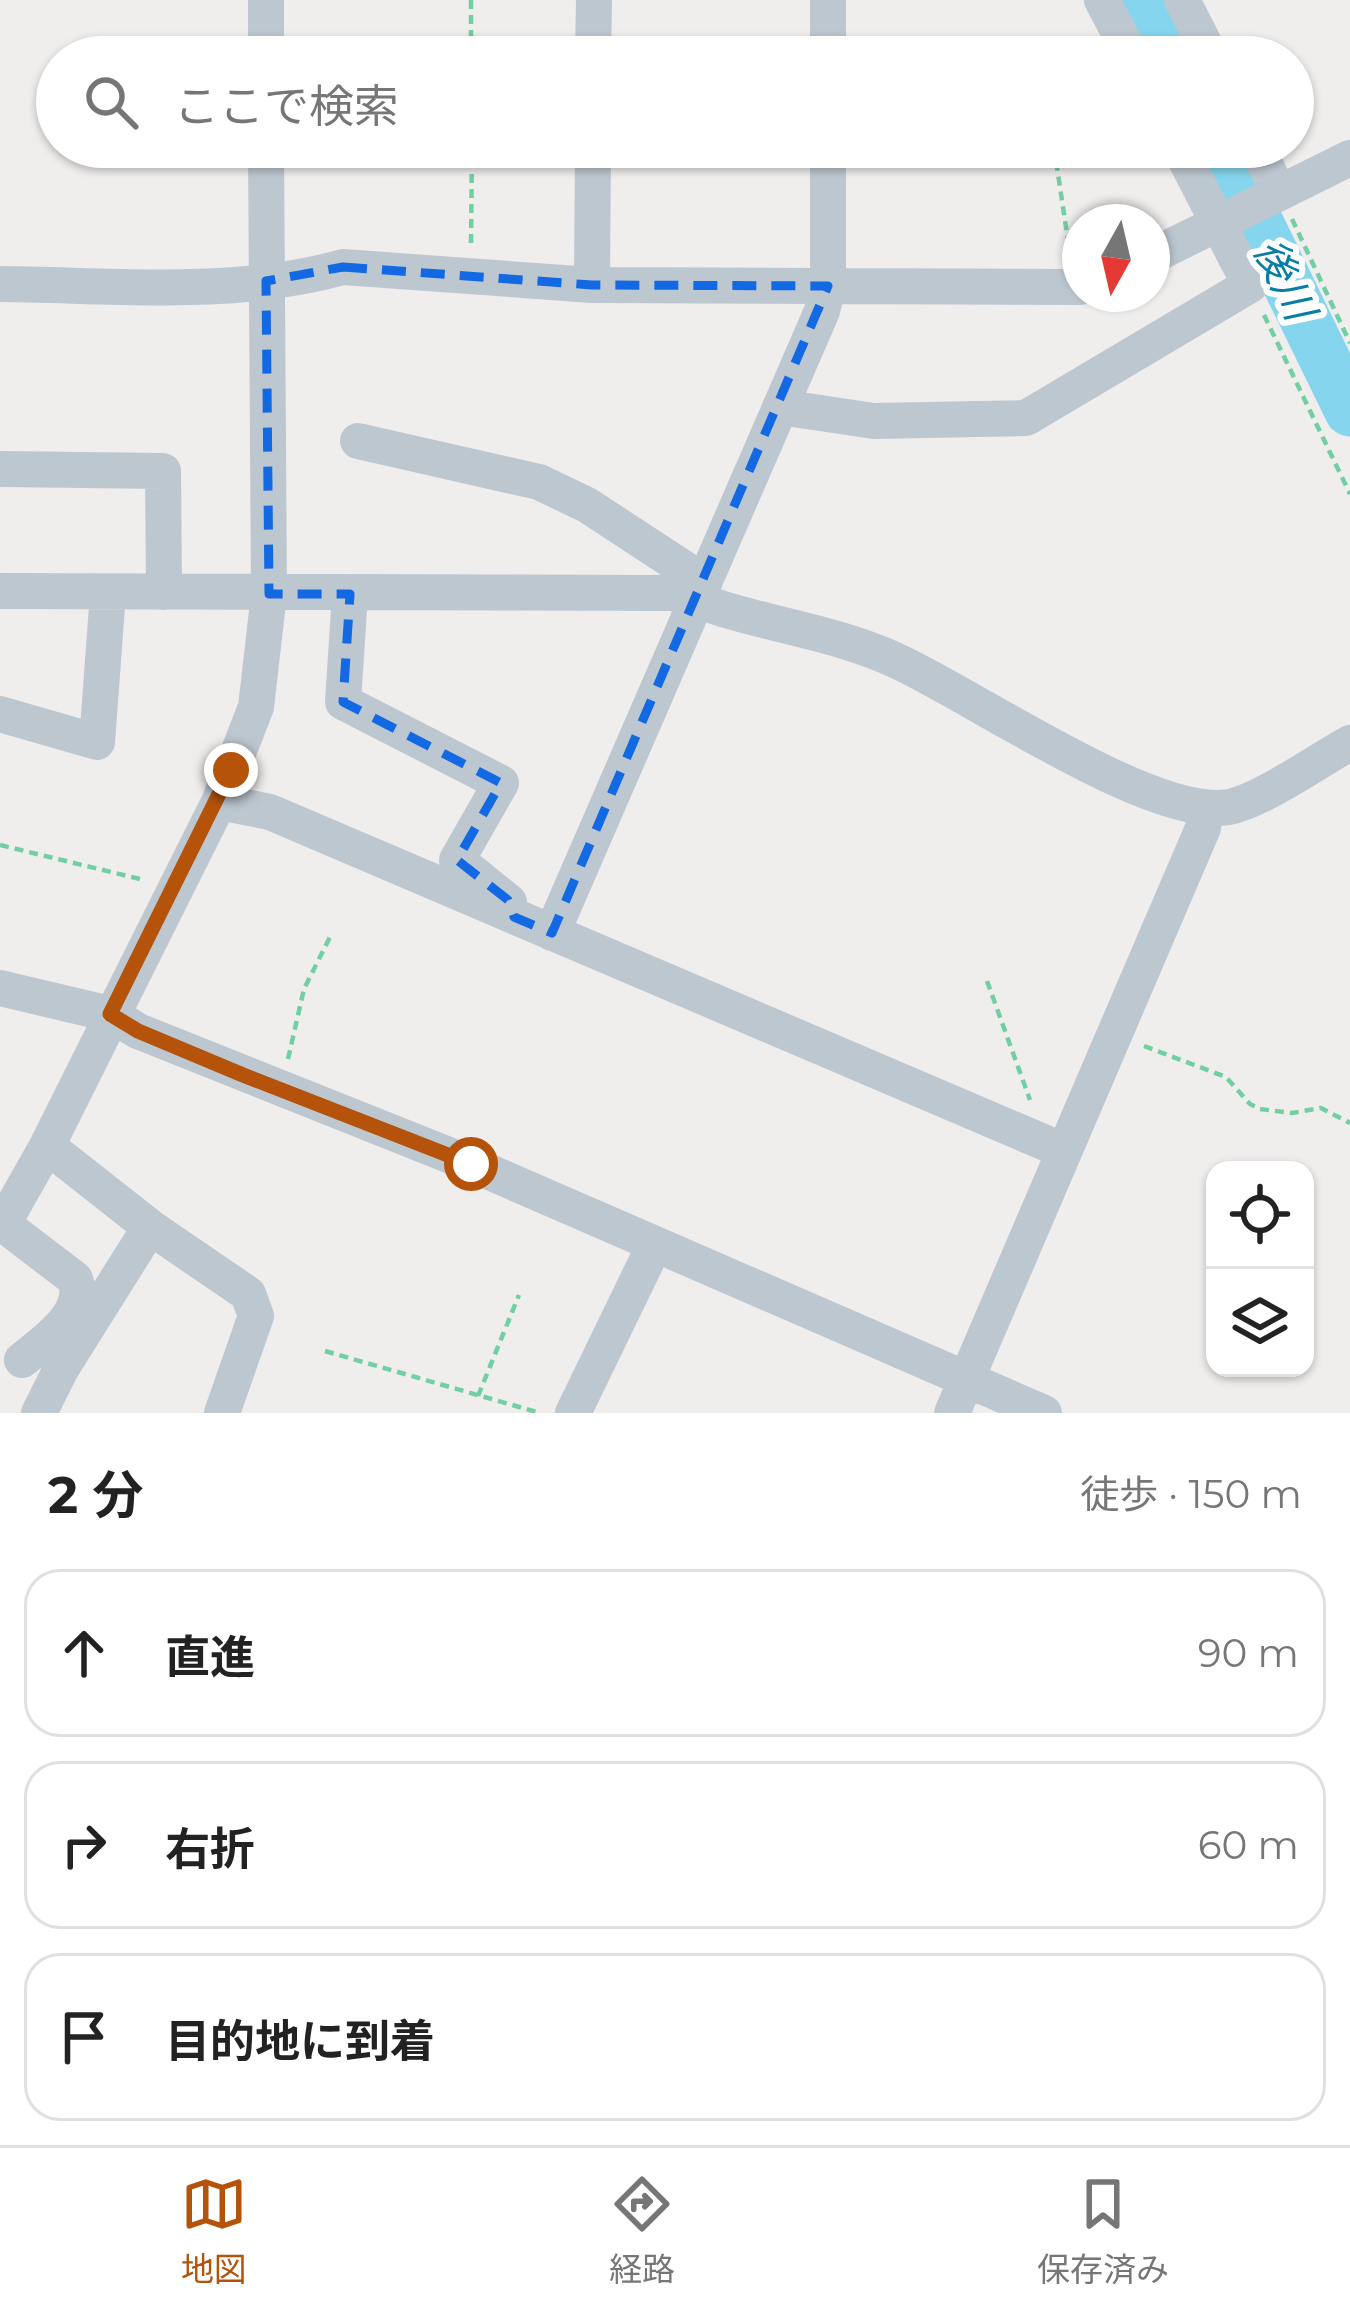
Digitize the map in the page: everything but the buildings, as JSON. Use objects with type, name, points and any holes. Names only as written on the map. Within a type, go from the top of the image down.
[{"type":"street","points":[[266,0],[266,36]]},
{"type":"street","points":[[593,36],[594,0]]},
{"type":"street","points":[[828,0],[828,36]]},
{"type":"street","points":[[1102,0],[1121,36]]},
{"type":"street","points":[[1182,0],[1200,36]]},
{"type":"street","points":[[1170,247],[1350,158]]},
{"type":"street","points":[[22,1360],[57,1331],[80,1292],[75,1279],[2,1224],[104,1037],[110,1014],[219,802],[256,707],[268,595],[266,168]]},
{"type":"street","points":[[592,285],[593,168]]},
{"type":"street","points":[[552,933],[822,311],[828,286],[828,168]]},
{"type":"street","points":[[1204,168],[1249,206]]},
{"type":"street","points":[[780,407],[874,421],[1026,418],[1250,285],[1254,168]]},
{"type":"street","points":[[0,284],[237,286],[304,278],[343,267],[592,285],[1062,287]]},
{"type":"street","points":[[358,441],[539,482],[587,505],[720,608],[845,638],[1167,801],[1206,808],[1233,806],[1350,743]]},
{"type":"street","points":[[0,469],[163,471],[164,592]]},
{"type":"street","points":[[0,591],[268,595],[700,589]]},
{"type":"street","points":[[0,714],[97,742],[108,593]]},
{"type":"street","points":[[350,594],[343,702],[501,783],[458,860],[508,900],[514,917]]},
{"type":"street","points":[[219,802],[269,812],[1049,1145]]},
{"type":"street","points":[[959,1396],[1049,1145],[1113,1034],[1203,828],[1206,808]]},
{"type":"street","points":[[0,988],[110,1014],[138,1031],[471,1164],[655,1244],[959,1396],[1044,1413]]},
{"type":"street","points":[[47,1146],[150,1227],[248,1294],[256,1316],[222,1413]]},
{"type":"street","points":[[40,1413],[150,1227]]},
{"type":"street","points":[[573,1413],[655,1244]]},
{"type":"path","points":[[471,0],[471,36]]},
{"type":"path","points":[[470,277],[472,168]]},
{"type":"path","points":[[1057,168],[1062,210]]},
{"type":"path","points":[[1249,206],[1350,343]]},
{"type":"path","points":[[1250,285],[1350,494]]},
{"type":"path","points":[[0,845],[173,889]]},
{"type":"path","points":[[282,1091],[304,989],[332,935]]},
{"type":"path","points":[[987,981],[1049,1145]]},
{"type":"path","points":[[1113,1034],[1226,1077],[1260,1109],[1292,1113],[1321,1108],[1350,1123]]},
{"type":"path","points":[[477,1397],[519,1295]]},
{"type":"path","points":[[325,1351],[540,1413]]},
{"type":"highlighted area","points":[[343,267],[592,285],[828,286],[552,933],[514,917],[508,900],[457,860],[501,783],[343,702],[350,594],[269,594],[266,281]]},
{"type":"waterway","name":"後川","points":[[1148,0],[1166,36]]},
{"type":"waterway","name":"後川","points":[[1231,168],[1350,411]]},
{"type":"route","points":[[231,770],[110,1014],[138,1031],[243,1075],[471,1164]]}]
